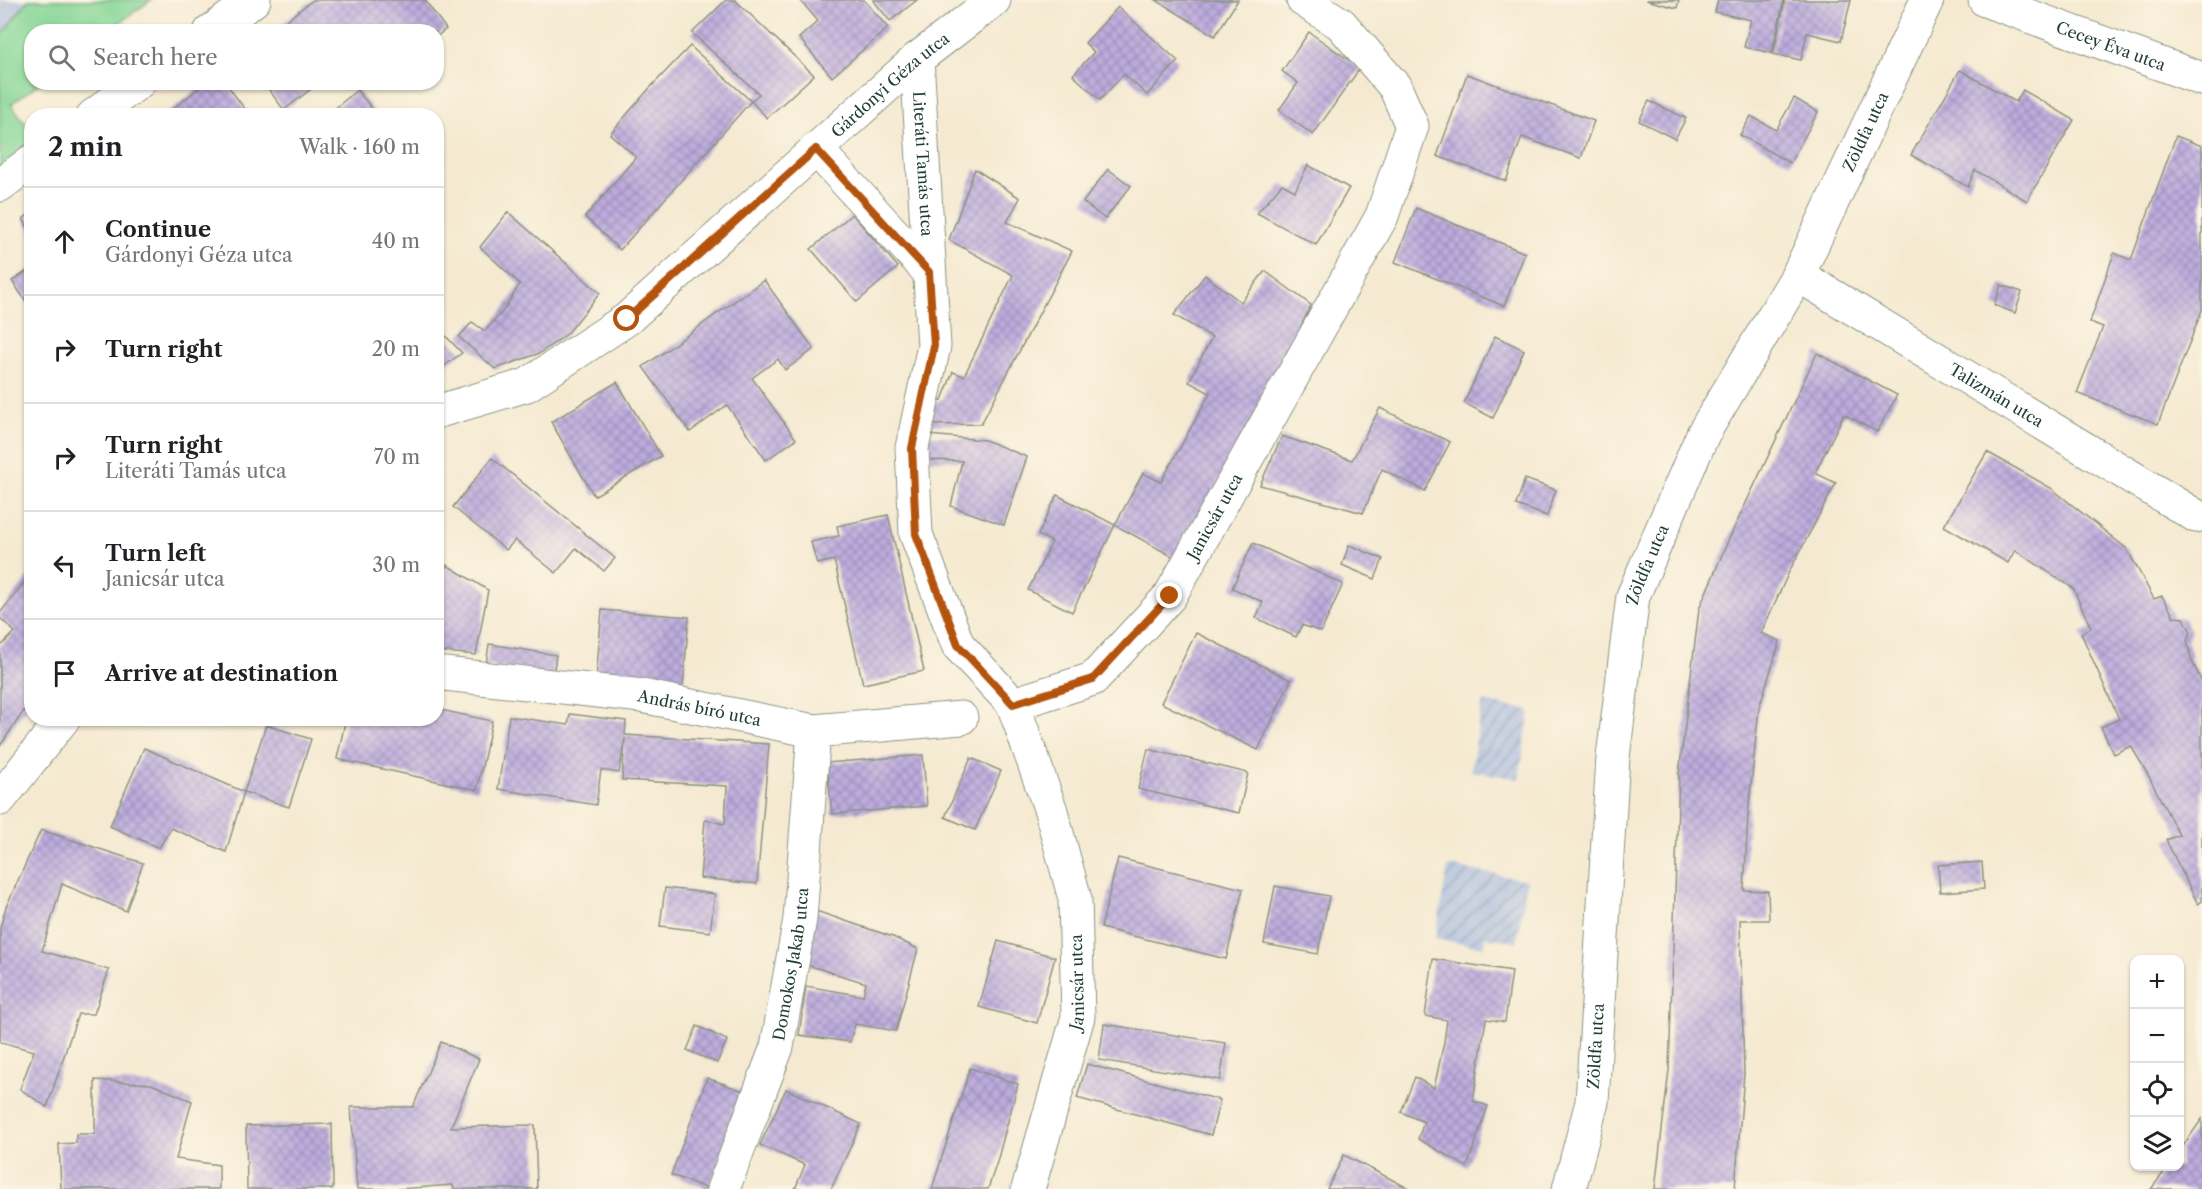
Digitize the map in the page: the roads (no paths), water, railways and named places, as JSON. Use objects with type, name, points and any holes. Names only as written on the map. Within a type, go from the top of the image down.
[{"type":"street","points":[[221,24],[254,0]]},
{"type":"street","name":"Gárdonyi Géza utca","points":[[444,410],[527,385],[627,319],[917,59],[994,0]]},
{"type":"street","name":"Janicsár utca","points":[[1028,1189],[1078,1017],[1075,899],[1051,811],[1013,704],[1093,679],[1170,596],[1382,216],[1412,126],[1395,87],[1341,24],[1303,0]]},
{"type":"street","name":"Zöldfa utca","points":[[1569,1189],[1592,1102],[1613,757],[1633,596],[1703,434],[1798,275],[1927,0]]},
{"type":"street","name":"Cecey Éva utca","points":[[1985,0],[2202,79]]},
{"type":"street","name":"Literáti Tamás utca","points":[[917,59],[934,346],[912,448],[916,534],[958,645],[1013,704]]},
{"type":"street","points":[[104,108],[128,90]]},
{"type":"street","points":[[816,149],[929,272]]},
{"type":"street","points":[[0,185],[24,167]]},
{"type":"street","name":"Talizmán utca","points":[[1798,275],[2200,514]]},
{"type":"street","name":"András bíró utca","points":[[444,674],[642,696],[814,731],[961,718]]},
{"type":"street","points":[[0,799],[58,726]]},
{"type":"street","name":"Domokos Jakab utca","points":[[723,1189],[777,1047],[800,919],[814,731]]}]
